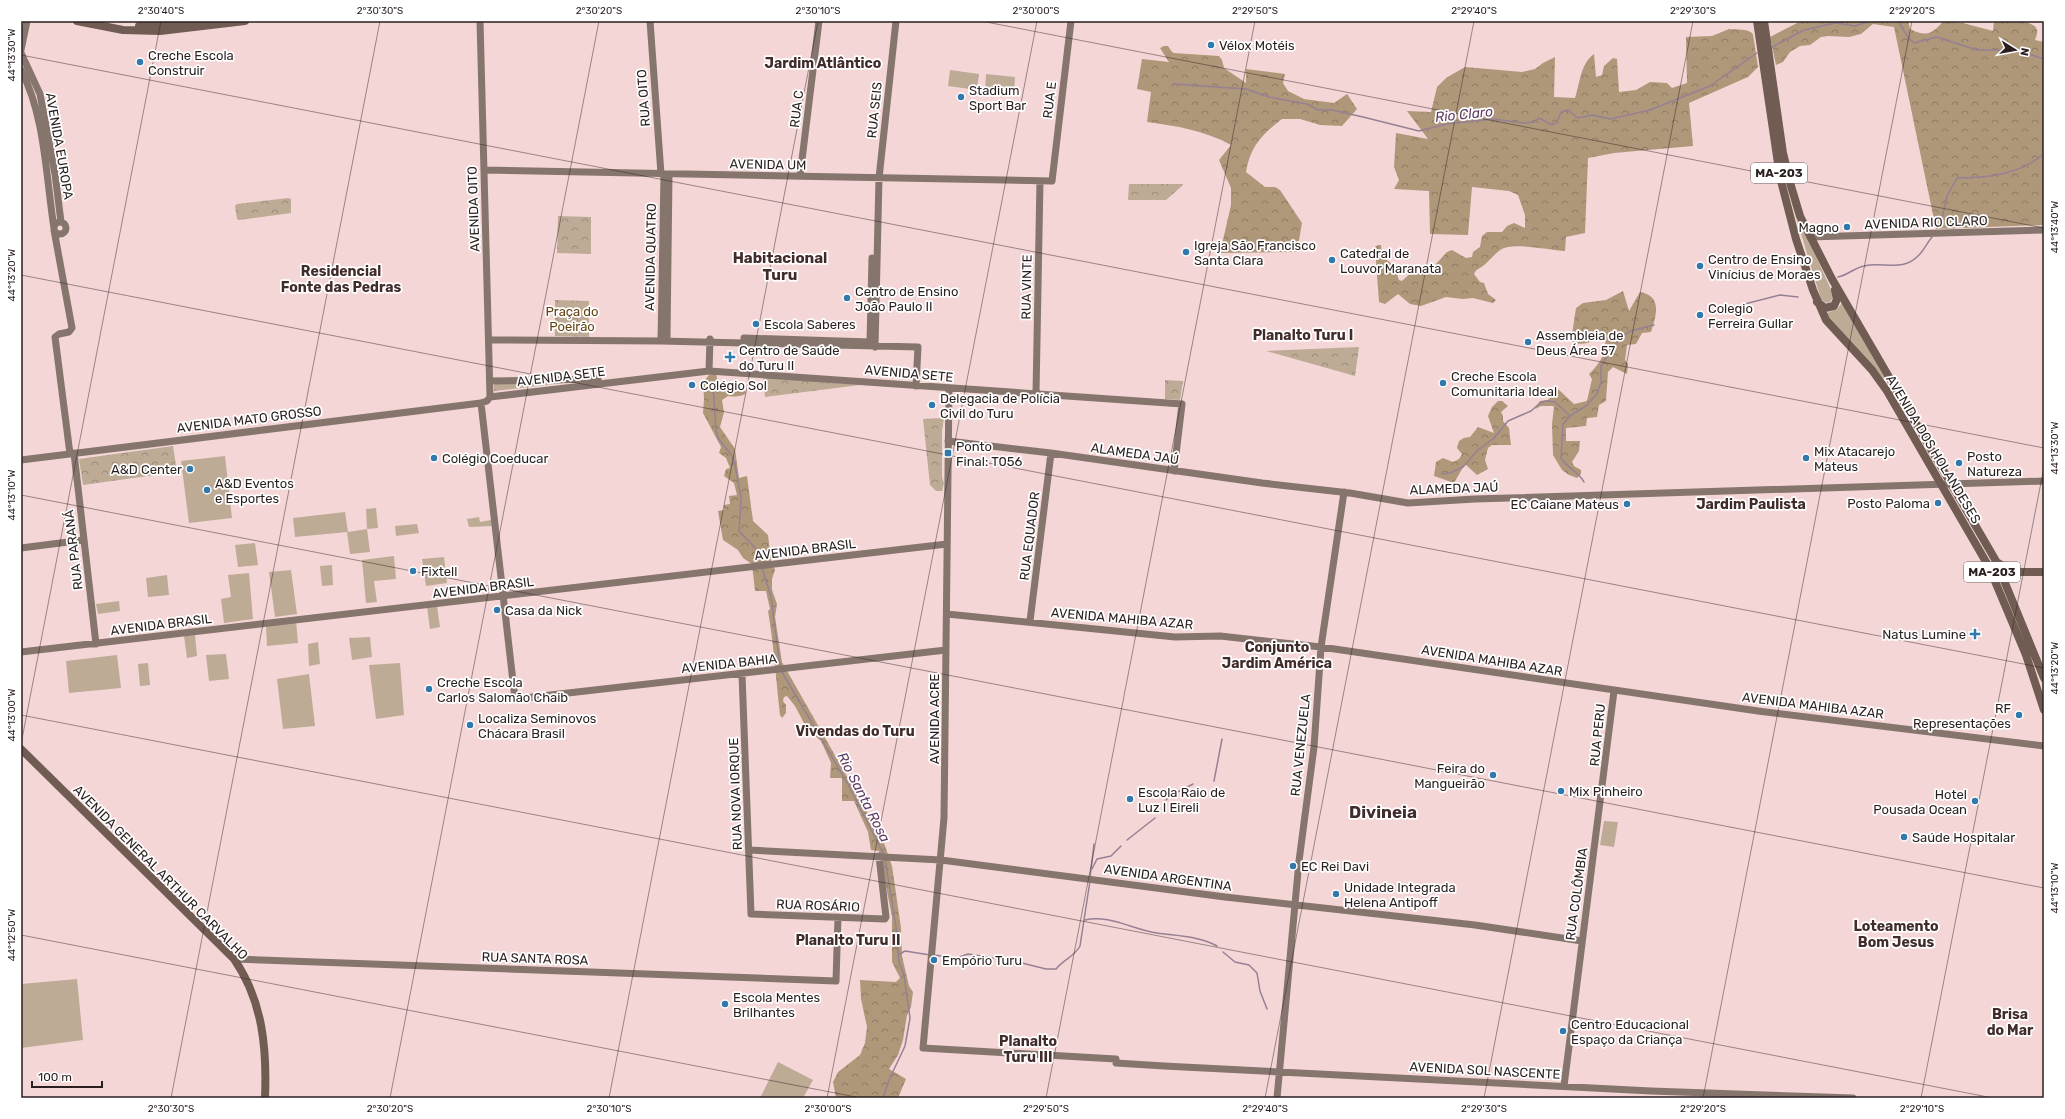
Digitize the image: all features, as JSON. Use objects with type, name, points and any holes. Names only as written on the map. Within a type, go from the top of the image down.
[{"type":"main road","points":[[77,21],[123,30],[160,32],[245,21]]},
{"type":"main road","points":[[103,21],[124,25],[152,26],[202,21]]},
{"type":"main road","name":"AVENIDA DOS HOLANDESES","points":[[1756,21],[1763,37],[1786,167],[1796,205],[1810,237],[1832,279],[1921,435],[1951,483],[1996,561],[2044,678]]},
{"type":"main road","name":"AVENIDA DOS HOLANDESES","points":[[1765,21],[1763,37],[1780,177],[1796,239],[1817,301],[1826,320],[1872,370],[1887,391],[1991,571],[2024,648],[2044,710]]},
{"type":"main road","points":[[1817,301],[1825,308],[1830,308],[1835,305],[1837,297],[1832,279]]},
{"type":"main road","points":[[1947,494],[1951,483]]},
{"type":"main road","points":[[1996,561],[2003,568],[2013,572],[2044,572]]},
{"type":"main road","points":[[2007,588],[2010,580],[2014,578],[2044,577]]},
{"type":"main road","points":[[2036,685],[2044,702]]},
{"type":"main road","name":"AVENIDA GENERAL ARTHUR CARVALHO","points":[[21,749],[234,959],[248,981],[262,1026],[265,1050],[265,1098]]},
{"type":"street","name":"AVENIDA EUROPA","points":[[27,21],[21,52],[23,69],[32,94],[47,171],[54,229],[58,244],[72,328],[69,332],[59,334],[55,338],[72,454]]},
{"type":"street","name":"AVENIDA OITO","points":[[480,21],[490,397]]},
{"type":"street","name":"RUA OITO","points":[[650,21],[665,174]]},
{"type":"street","name":"RUA C","points":[[800,176],[819,21]]},
{"type":"street","name":"RUA SEIS","points":[[873,344],[877,178],[896,21]]},
{"type":"street","name":"RUA E","points":[[1052,181],[1070,21]]},
{"type":"street","name":"AVENIDA EUROPA","points":[[23,69],[40,94],[55,174],[61,222],[65,224],[67,228],[66,232],[61,234],[58,244]]},
{"type":"street","name":"AVENIDA UM","points":[[484,170],[1052,181]]},
{"type":"street","name":"AVENIDA QUATRO","points":[[664,339],[665,174]]},
{"type":"street","name":"RUA VINTE","points":[[1036,393],[1040,181]]},
{"type":"street","points":[[61,222],[57,222],[54,229],[61,234]]},
{"type":"street","name":"AVENIDA RIO CLARO","points":[[1810,237],[2044,230]]},
{"type":"street","points":[[489,340],[664,339],[873,344],[918,347],[916,386]]},
{"type":"street","points":[[709,371],[710,340]]},
{"type":"street","name":"AVENIDA SETE","points":[[490,397],[634,378],[709,371],[1182,404],[1174,471]]},
{"type":"street","name":"AVENIDA SETE","points":[[490,381],[634,378]]},
{"type":"street","name":"AVENIDA ACRE","points":[[923,1048],[941,860],[945,784],[949,388]]},
{"type":"street","points":[[490,397],[487,401],[481,403],[503,596]]},
{"type":"street","name":"AVENIDA MATO GROSSO","points":[[21,460],[481,403]]},
{"type":"street","name":"ALAMEDA JAÚ","points":[[948,441],[1051,453],[1262,484],[1344,492],[1414,503],[1483,498],[1951,483]]},
{"type":"street","name":"RUA EQUADOR","points":[[1030,621],[1051,453]]},
{"type":"street","name":"RUA PARANÁ","points":[[72,454],[96,644]]},
{"type":"street","points":[[1951,483],[2044,481]]},
{"type":"street","name":"RUA VENEZUELA","points":[[1277,1098],[1295,905],[1307,792],[1314,747],[1321,647],[1344,492]]},
{"type":"street","points":[[21,548],[84,540]]},
{"type":"street","name":"AVENIDA BRASIL","points":[[21,652],[947,544]]},
{"type":"street","name":"AVENIDA BAHIA","points":[[503,596],[515,699],[946,650]]},
{"type":"street","name":"AVENIDA MAHIBA AZAR","points":[[947,614],[1030,621],[1175,637],[1220,636],[1321,647],[1758,711],[2044,746]]},
{"type":"street","name":"RUA NOVA IORQUE","points":[[742,674],[751,914]]},
{"type":"street","name":"RUA PERU","points":[[1604,782],[1614,691]]},
{"type":"street","name":"AVENIDA MAHIBA AZAR","points":[[2032,744],[2044,740]]},
{"type":"street","name":"RUA COLÔMBIA","points":[[1564,1086],[1573,1008],[1604,782]]},
{"type":"street","name":"AVENIDA ARGENTINA","points":[[749,850],[890,856],[941,860],[1295,905],[1475,925],[1582,942]]},
{"type":"street","name":"RUA ROSÁRIO","points":[[751,914],[883,919],[886,917],[880,856]]},
{"type":"street","name":"RUA SANTA ROSA","points":[[234,959],[836,980],[838,917]]},
{"type":"street","name":"AVENIDA SOL NASCENTE","points":[[923,1048],[1279,1071],[1735,1096],[1853,1098]]},
{"type":"green space","points":[[1801,21],[1908,21],[1910,29],[1925,34],[1936,29],[1944,21],[1963,23],[1993,31],[1994,21],[2018,21],[2035,26],[2037,35],[2035,40],[2044,42],[2044,225],[1936,229],[1894,27],[1873,24],[1861,34],[1849,37],[1821,37],[1810,45],[1800,46],[1790,52],[1783,62],[1776,65],[1770,37]]},
{"type":"green space","points":[[1729,29],[1745,30],[1753,34],[1758,67],[1748,77],[1689,103],[1693,146],[1614,153],[1588,158],[1585,233],[1566,237],[1565,251],[1517,246],[1504,248],[1498,252],[1474,274],[1480,282],[1484,283],[1488,294],[1496,300],[1493,303],[1473,298],[1463,299],[1446,297],[1421,306],[1410,304],[1398,294],[1385,304],[1379,302],[1375,247],[1378,245],[1381,245],[1383,255],[1397,271],[1399,280],[1402,281],[1416,268],[1435,265],[1447,252],[1452,250],[1466,258],[1472,257],[1473,252],[1480,247],[1482,236],[1487,232],[1502,232],[1507,226],[1514,223],[1525,228],[1525,215],[1518,195],[1509,191],[1472,187],[1468,235],[1430,234],[1429,191],[1394,189],[1399,180],[1394,167],[1396,133],[1428,139],[1407,111],[1431,112],[1437,87],[1446,78],[1465,67],[1522,72],[1535,69],[1555,57],[1554,97],[1575,98],[1583,69],[1589,58],[1594,54],[1596,77],[1602,75],[1604,66],[1613,58],[1617,59],[1619,92],[1636,90],[1650,82],[1667,83],[1672,88],[1687,83],[1686,37],[1712,36]]},
{"type":"green space","points":[[1168,46],[1174,53],[1219,56],[1222,60],[1224,68],[1246,83],[1246,69],[1285,74],[1283,83],[1288,91],[1304,99],[1334,103],[1347,94],[1357,109],[1342,126],[1320,125],[1300,119],[1282,119],[1268,130],[1250,155],[1246,172],[1265,187],[1275,187],[1280,190],[1302,223],[1297,252],[1220,253],[1231,205],[1231,188],[1219,160],[1231,145],[1200,132],[1147,122],[1151,92],[1137,89],[1142,59],[1169,62],[1160,48]]},
{"type":"green space","points":[[950,70],[979,74],[977,90],[948,86]]},
{"type":"green space","points":[[986,74],[1015,77],[1014,93],[985,91]]},
{"type":"green space","points":[[1129,184],[1183,185],[1166,200],[1128,200]]},
{"type":"green space","points":[[288,198],[291,199],[291,213],[239,220],[237,219],[235,206],[237,204]]},
{"type":"green space","points":[[1791,201],[1833,294],[1833,298],[1829,303],[1824,302],[1821,299]]},
{"type":"green space","points":[[558,216],[591,217],[591,254],[557,253]]},
{"type":"green space","points":[[1623,291],[1629,311],[1640,292],[1647,294],[1652,298],[1655,302],[1656,308],[1655,320],[1651,332],[1642,333],[1636,344],[1627,345],[1625,360],[1628,364],[1627,374],[1613,367],[1608,372],[1606,401],[1599,405],[1597,417],[1587,418],[1586,426],[1566,428],[1566,441],[1580,441],[1579,451],[1572,462],[1574,466],[1581,470],[1581,474],[1577,478],[1562,470],[1553,455],[1552,424],[1554,407],[1541,406],[1535,409],[1540,401],[1548,400],[1558,389],[1574,404],[1587,401],[1592,379],[1589,374],[1602,358],[1605,343],[1604,339],[1581,344],[1571,341],[1576,308],[1583,303],[1606,300]]},
{"type":"green space","name":"Praça do Poeirão","points":[[555,300],[589,301],[589,337],[555,336]]},
{"type":"green space","points":[[1842,303],[1885,378],[1883,378],[1828,316],[1827,313],[1837,309]]},
{"type":"green space","points":[[1359,347],[1355,376],[1266,351]]},
{"type":"green space","points":[[716,373],[719,388],[743,388],[746,393],[733,397],[728,396],[722,400],[724,412],[720,427],[735,449],[739,478],[747,476],[753,521],[768,535],[771,560],[775,570],[772,579],[772,590],[777,604],[775,617],[782,662],[883,840],[892,866],[901,928],[902,956],[909,986],[913,992],[903,1040],[898,1055],[889,1069],[906,1079],[898,1098],[836,1098],[833,1082],[838,1072],[860,1055],[865,1043],[867,1027],[861,999],[860,980],[896,982],[900,978],[892,962],[892,917],[879,851],[871,850],[868,832],[854,801],[842,801],[842,778],[830,778],[831,763],[821,741],[807,729],[795,706],[787,696],[784,697],[783,701],[786,705],[786,713],[782,718],[780,715],[768,611],[770,609],[766,591],[755,591],[752,564],[743,558],[738,550],[723,540],[718,511],[724,510],[724,505],[730,504],[729,496],[737,495],[734,483],[724,476],[726,469],[730,468],[726,458],[719,453],[721,447],[703,413],[703,382],[709,375]]},
{"type":"green space","points":[[763,377],[860,385],[765,397]]},
{"type":"green space","points":[[589,380],[494,391],[494,383]]},
{"type":"green space","points":[[1165,380],[1183,381],[1180,400],[1165,399]]},
{"type":"green space","points":[[1498,401],[1502,401],[1508,406],[1501,412],[1503,421],[1509,428],[1511,445],[1492,445],[1488,448],[1485,460],[1488,469],[1477,475],[1465,464],[1454,483],[1434,476],[1436,462],[1443,458],[1453,462],[1459,459],[1462,454],[1457,448],[1459,441],[1470,437],[1478,427],[1494,433],[1488,416],[1492,407]]},
{"type":"green space","points":[[944,418],[942,431],[942,477],[944,483],[942,491],[936,491],[930,485],[923,419]]},
{"type":"green space","points":[[173,446],[177,472],[83,485],[79,459]]},
{"type":"green space","name":"A&D Eventos e Esportes","points":[[225,456],[232,518],[189,523],[181,461]]},
{"type":"green space","points":[[376,508],[378,528],[367,529],[366,509]]},
{"type":"green space","points":[[345,512],[348,532],[367,529],[370,552],[350,554],[347,532],[295,537],[293,518]]},
{"type":"green space","points":[[479,517],[480,522],[491,520],[492,526],[469,527],[467,519]]},
{"type":"green space","points":[[417,524],[419,533],[396,536],[395,526]]},
{"type":"green space","points":[[255,543],[258,565],[238,567],[235,545]]},
{"type":"green space","points":[[394,556],[396,579],[374,581],[377,602],[366,603],[362,560]]},
{"type":"green space","points":[[444,557],[447,583],[426,586],[422,559]]},
{"type":"green space","points":[[332,565],[333,585],[322,586],[320,566]]},
{"type":"green space","points":[[291,570],[297,614],[275,617],[269,572]]},
{"type":"green space","points":[[249,573],[253,619],[224,623],[221,599],[231,597],[228,575]]},
{"type":"green space","points":[[167,575],[169,595],[148,597],[146,578]]},
{"type":"green space","points":[[119,601],[120,611],[98,614],[96,604]]},
{"type":"green space","points":[[437,606],[440,627],[430,629],[427,607]]},
{"type":"green space","points":[[296,620],[298,643],[267,646],[266,626]]},
{"type":"green space","points":[[195,635],[197,656],[187,658],[184,636]]},
{"type":"green space","points":[[370,637],[372,657],[352,660],[349,638]]},
{"type":"green space","points":[[318,642],[320,664],[309,666],[308,644]]},
{"type":"green space","points":[[226,654],[229,679],[209,681],[206,655]]},
{"type":"green space","points":[[117,655],[121,688],[69,693],[66,661]]},
{"type":"green space","points":[[148,663],[150,685],[140,686],[138,664]]},
{"type":"green space","points":[[400,663],[404,715],[376,719],[369,665]]},
{"type":"green space","points":[[309,674],[315,726],[283,729],[277,679]]},
{"type":"green space","points":[[1604,821],[1618,822],[1614,847],[1600,845]]},
{"type":"green space","points":[[77,979],[83,1040],[21,1048],[21,984]]},
{"type":"green space","points":[[778,1062],[813,1080],[803,1098],[760,1098]]},
{"type":"waterway","name":"Rio Claro","points":[[1772,47],[1804,30],[1835,23],[1855,26],[1870,21]]},
{"type":"waterway","name":"Rio Claro","points":[[1897,21],[1902,26],[1908,38],[1914,43],[1937,37],[1977,50],[2016,50],[2044,59]]},
{"type":"waterway","name":"Rio Claro","points":[[1173,84],[1246,89],[1269,97],[1307,104],[1318,110],[1332,110],[1419,131],[1447,124],[1493,119],[1523,123],[1534,122],[1539,118],[1552,125],[1557,122],[1561,112],[1568,110],[1578,118],[1592,115],[1610,119],[1650,110],[1710,86],[1757,53]]},
{"type":"waterway","points":[[1940,227],[1947,196],[1957,178],[1992,176],[2015,170],[2026,166],[2044,153]]},
{"type":"waterway","points":[[1838,277],[1864,266],[1906,264],[1919,255],[1932,237]]},
{"type":"waterway","points":[[1725,309],[1780,295],[1798,297]]},
{"type":"waterway","points":[[1584,482],[1582,478],[1561,458],[1563,424],[1570,416],[1587,405],[1597,394],[1601,382],[1601,366],[1611,349],[1619,340],[1630,331],[1654,325]]},
{"type":"waterway","name":"Rio Santa Rosa","points":[[713,383],[716,431],[718,438],[732,456],[741,498],[739,531],[758,551],[762,563]]},
{"type":"waterway","points":[[1442,474],[1450,473],[1463,467],[1477,451],[1494,438],[1508,421],[1531,411],[1540,403],[1546,401],[1555,402],[1570,416]]},
{"type":"waterway","name":"Rio Santa Rosa","points":[[762,568],[771,597],[780,666]]},
{"type":"waterway","name":"Rio Santa Rosa","points":[[782,672],[849,786],[884,855]]},
{"type":"waterway","points":[[1214,781],[1222,739]]},
{"type":"waterway","points":[[1166,800],[1172,795],[1193,784]]},
{"type":"waterway","points":[[1127,840],[1155,818]]},
{"type":"waterway","points":[[1090,878],[1094,844]]},
{"type":"waterway","points":[[1092,869],[1097,859],[1111,856],[1121,846]]},
{"type":"waterway","name":"Rio Santa Rosa","points":[[883,1098],[889,1080],[905,1046],[910,1018],[904,975],[899,962],[896,927],[885,859]]},
{"type":"waterway","points":[[934,955],[957,958],[968,954],[1018,962],[1046,969],[1056,969],[1075,953],[1080,946],[1090,881]]},
{"type":"waterway","points":[[1085,920],[1103,919],[1157,933],[1195,938],[1217,946]]},
{"type":"waterway","points":[[898,955],[905,951],[930,955]]},
{"type":"waterway","points":[[1223,952],[1235,962],[1249,965],[1257,973],[1260,991],[1267,1009]]},
{"type":"place","name":"Vélox Motéis","points":[[1211,45]]},
{"type":"place","name":"Creche Escola Construir","points":[[140,62]]},
{"type":"place","name":"Stadium Sport Bar","points":[[961,97]]},
{"type":"place","name":"Magno","points":[[1847,227]]},
{"type":"place","name":"Igreja São Francisco Santa Clara","points":[[1186,252]]},
{"type":"place","name":"Catedral de Louvor Maranata","points":[[1332,260]]},
{"type":"place","name":"Centro de Ensino Vinícius de Moraes","points":[[1700,266]]},
{"type":"place","name":"Centro de Ensino João Paulo II","points":[[847,298]]},
{"type":"place","name":"Colegio Ferreira Gullar","points":[[1700,315]]},
{"type":"place","name":"Escola Saberes","points":[[756,324]]},
{"type":"place","name":"Assembleia de Deus Área 57","points":[[1528,342]]},
{"type":"place","name":"Centro de Saúde do Turu II","points":[[730,357]]},
{"type":"place","name":"Creche Escola Comunitaria Ideal","points":[[1443,383]]},
{"type":"place","name":"Colégio Sol","points":[[692,385]]},
{"type":"place","name":"Delegacia de Polícia Civil do Turu","points":[[932,405]]},
{"type":"place","name":"Ponto Final: T056","points":[[948,453]]},
{"type":"place","name":"Colégio Coeducar","points":[[434,458]]},
{"type":"place","name":"Mix Atacarejo Mateus","points":[[1806,458]]},
{"type":"place","name":"Posto Natureza","points":[[1959,463]]},
{"type":"place","name":"A&D Center","points":[[190,469]]},
{"type":"place","name":"A&D Eventos e Esportes","points":[[207,490]]},
{"type":"place","name":"Posto Paloma","points":[[1938,503]]},
{"type":"place","name":"EC Caiane Mateus","points":[[1627,504]]},
{"type":"place","name":"Fixtell","points":[[413,571]]},
{"type":"place","name":"Casa da Nick","points":[[497,610]]},
{"type":"place","name":"Natus Lumine","points":[[1975,634]]},
{"type":"place","name":"Creche Escola Carlos Salomão Chaib","points":[[429,689]]},
{"type":"place","name":"RF Representações","points":[[2019,715]]},
{"type":"place","name":"Localiza Seminovos Chácara Brasil","points":[[470,725]]},
{"type":"place","name":"Feira do Mangueirão","points":[[1493,775]]},
{"type":"place","name":"Mix Pinheiro","points":[[1561,791]]},
{"type":"place","name":"Escola Raio de Luz I Eireli","points":[[1130,799]]},
{"type":"place","name":"Hotel Pousada Ocean","points":[[1975,801]]},
{"type":"place","name":"Saúde Hospitalar","points":[[1904,837]]},
{"type":"place","name":"EC Rei Davi","points":[[1293,866]]},
{"type":"place","name":"Unidade Integrada Helena Antipoff","points":[[1336,894]]},
{"type":"place","name":"Empório Turu","points":[[934,960]]},
{"type":"place","name":"Escola Mentes Brilhantes","points":[[725,1004]]},
{"type":"place","name":"Centro Educacional Espaço da Criança","points":[[1563,1031]]},
{"type":"district","name":"Jardim Atlântico","points":[[823,63]]},
{"type":"district","name":"Habitacional Turu","points":[[780,266]]},
{"type":"district","name":"Residencial Fonte das Pedras","points":[[341,280]]},
{"type":"district","name":"Planalto Turu I","points":[[1303,335]]},
{"type":"district","name":"Jardim Paulista","points":[[1751,504]]},
{"type":"district","name":"Conjunto Jardim América","points":[[1277,656]]},
{"type":"district","name":"Vivendas do Turu","points":[[855,731]]},
{"type":"district","name":"Divineia","points":[[1383,812]]},
{"type":"district","name":"Loteamento Bom Jesus","points":[[1896,934]]},
{"type":"district","name":"Planalto Turu II","points":[[848,940]]},
{"type":"district","name":"Brisa do Mar","points":[[2010,1022]]},
{"type":"district","name":"Planalto Turu III","points":[[1028,1050]]}]
